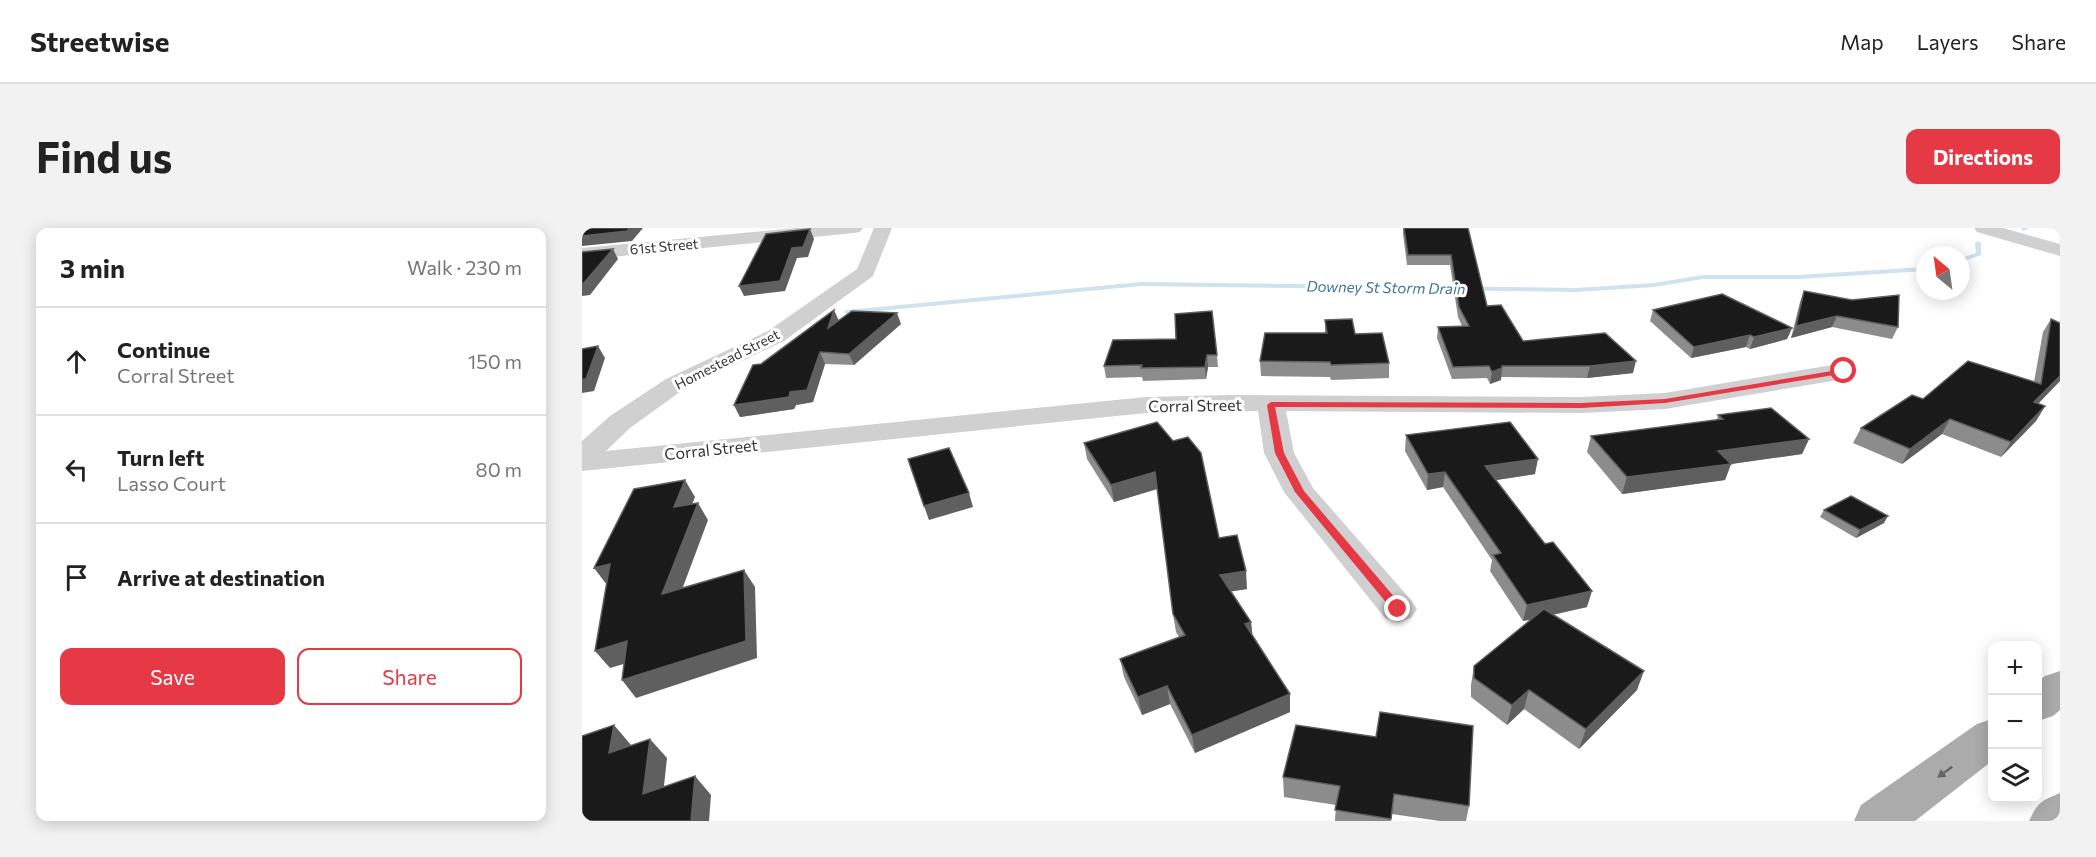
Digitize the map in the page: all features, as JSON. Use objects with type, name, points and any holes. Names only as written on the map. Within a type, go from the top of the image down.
[{"type":"main road","points":[[2042,700],[2060,687]]},
{"type":"main road","points":[[1878,821],[1988,740]]},
{"type":"main road","points":[[2053,821],[2060,815]]},
{"type":"street","name":"61st Street","points":[[582,254],[854,228]]},
{"type":"street","name":"Homestead Street","points":[[582,456],[620,422],[675,384],[776,336],[866,272],[883,228]]},
{"type":"street","points":[[1983,228],[2060,250]]},
{"type":"street","name":"Corral Street","points":[[582,462],[1146,405],[1581,405],[1665,401],[1844,371]]},
{"type":"street","points":[[1271,405],[1280,453],[1300,492],[1398,609]]},
{"type":"building","points":[[582,228],[630,228],[627,231],[582,236]]},
{"type":"building","points":[[1404,228],[1468,228],[1487,306],[1501,305],[1523,341],[1605,333],[1636,361],[1590,366],[1502,366],[1492,372],[1489,366],[1453,367],[1438,327],[1469,326],[1459,307],[1451,255],[1408,255]]},
{"type":"building","points":[[810,229],[803,247],[792,248],[780,281],[739,286],[766,234]]},
{"type":"building","points":[[613,249],[583,284],[582,284],[582,252]]},
{"type":"building","points":[[1804,291],[1852,300],[1899,295],[1898,327],[1837,316],[1796,326]]},
{"type":"building","points":[[1722,294],[1792,328],[1694,347],[1653,310]]},
{"type":"building","points":[[834,310],[828,328],[852,311],[897,313],[849,354],[820,352],[807,390],[790,392],[789,397],[734,405],[753,365],[761,364]]},
{"type":"building","points":[[1212,311],[1217,355],[1207,355],[1205,367],[1104,366],[1113,340],[1176,339],[1175,314]]},
{"type":"building","points":[[1352,319],[1355,334],[1382,333],[1389,363],[1331,365],[1330,362],[1260,361],[1265,333],[1327,333],[1325,320]]},
{"type":"building","points":[[2051,319],[2060,323],[2060,376],[2034,402],[2045,406],[2011,442],[1950,419],[1910,449],[1861,428],[1912,395],[1923,399],[1968,361],[2041,384]]},
{"type":"building","points":[[598,346],[586,379],[582,379],[582,349]]},
{"type":"building","points":[[1771,408],[1809,439],[1718,451],[1731,464],[1627,477],[1591,436],[1723,419],[1718,415]]},
{"type":"building","points":[[1157,422],[1173,441],[1188,437],[1201,453],[1219,538],[1237,535],[1246,571],[1220,575],[1251,622],[1245,624],[1290,694],[1192,735],[1167,686],[1138,697],[1120,659],[1185,635],[1173,614],[1155,472],[1111,485],[1084,443]]},
{"type":"building","points":[[1510,422],[1538,459],[1485,466],[1545,544],[1553,542],[1592,591],[1527,605],[1493,555],[1501,553],[1445,472],[1428,474],[1406,435]]},
{"type":"building","points":[[949,448],[969,493],[924,506],[908,459]]},
{"type":"building","points":[[685,480],[674,507],[698,503],[662,594],[744,570],[746,641],[622,680],[627,641],[595,651],[610,564],[594,568],[634,489]]},
{"type":"building","points":[[1851,496],[1888,516],[1860,530],[1824,510]]},
{"type":"building","points":[[1544,609],[1644,671],[1586,729],[1529,690],[1512,705],[1474,678],[1474,666]]},
{"type":"building","points":[[1380,712],[1473,726],[1469,806],[1394,794],[1391,819],[1335,810],[1340,786],[1283,777],[1296,725],[1376,737]]},
{"type":"building","points":[[614,725],[609,753],[650,739],[643,794],[695,776],[691,821],[582,821],[582,736]]},
{"type":"waterway","name":"Downey St Storm Drain","points":[[2023,229],[2027,228]]},
{"type":"waterway","name":"Downey St Storm Drain","points":[[1970,257],[1979,254],[1978,243]]},
{"type":"waterway","name":"Downey St Storm Drain","points":[[847,312],[1141,284],[1576,290],[1654,285],[1703,277],[1799,277],[1916,270]]},
{"type":"route","points":[[1398,609],[1300,492],[1280,453],[1271,405],[1581,405],[1665,401],[1844,371]]}]
